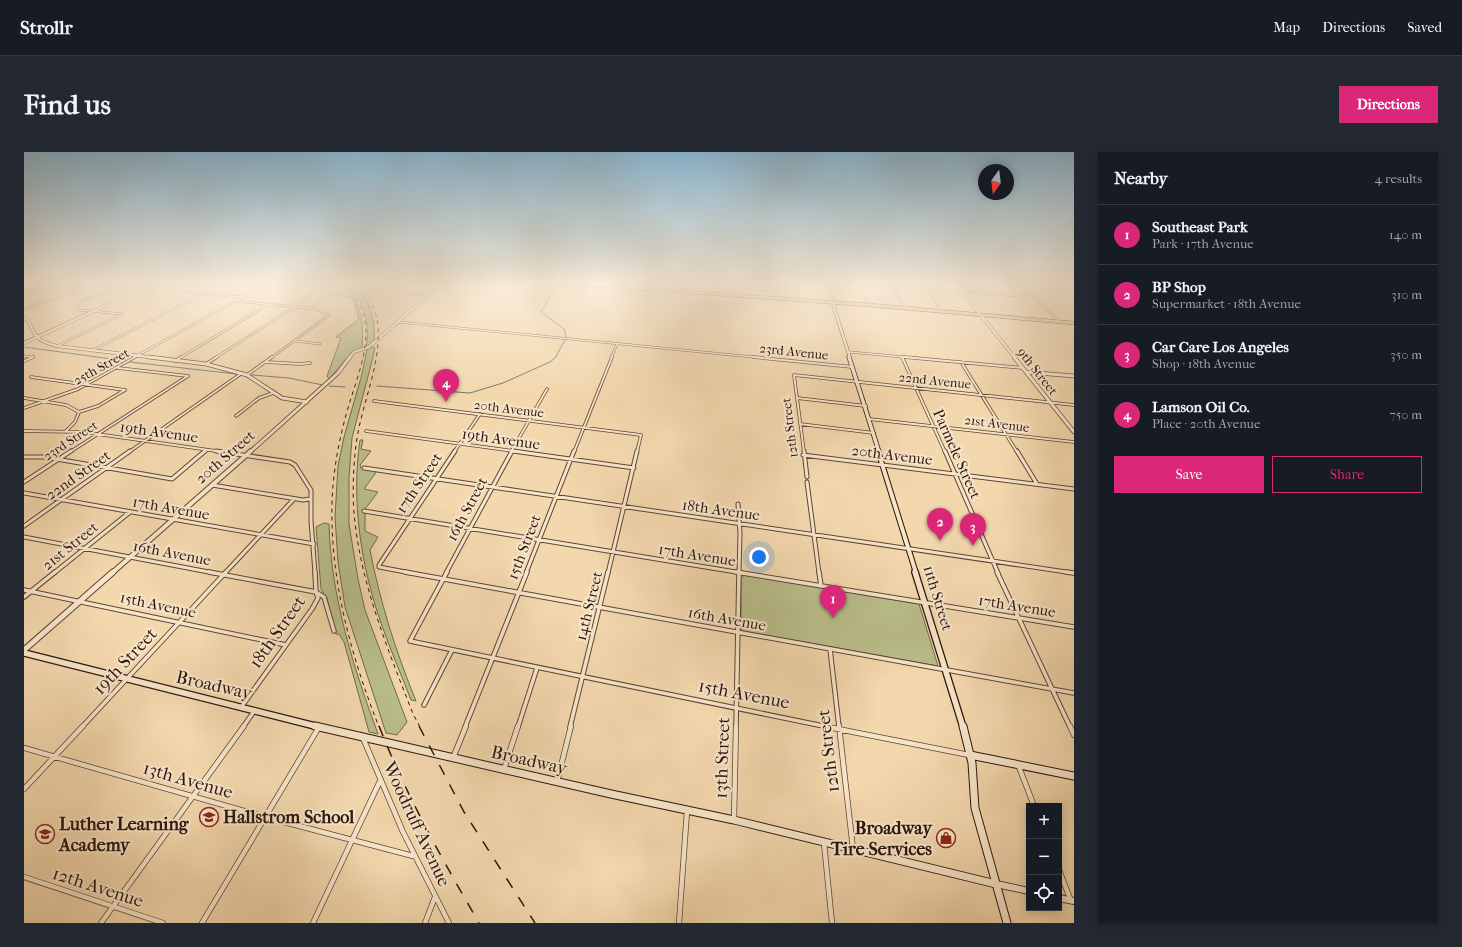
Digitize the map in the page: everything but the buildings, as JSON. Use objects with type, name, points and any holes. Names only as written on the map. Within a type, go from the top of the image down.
[{"type":"main road","name":"11th Street","points":[[839,320],[967,739],[975,808],[1008,923]]},
{"type":"main road","points":[[1034,320],[1074,323]]},
{"type":"main road","name":"Broadway","points":[[24,653],[127,680],[242,706],[320,727],[557,782],[734,820],[996,884]]},
{"type":"main road","name":"15th Avenue","points":[[970,756],[1074,776]]},
{"type":"street","points":[[28,320],[33,334],[43,342],[57,346],[92,351],[206,364],[247,375],[282,398],[306,402]]},
{"type":"street","points":[[24,343],[77,320]]},
{"type":"street","points":[[57,346],[110,320]]},
{"type":"street","points":[[92,351],[153,320]]},
{"type":"street","name":"25th Street","points":[[24,408],[67,394],[86,385],[201,320]]},
{"type":"street","points":[[175,361],[242,320]]},
{"type":"street","points":[[206,364],[273,320]]},
{"type":"street","points":[[247,375],[323,320]]},
{"type":"street","name":"20th Street","points":[[24,650],[306,402],[338,373],[354,352],[369,348],[400,320]]},
{"type":"street","name":"9th Street","points":[[985,320],[1074,432]]},
{"type":"street","name":"23rd Avenue","points":[[398,322],[854,367]]},
{"type":"street","points":[[295,341],[320,344]]},
{"type":"street","name":"15th Street","points":[[453,758],[617,344]]},
{"type":"street","name":"23rd Avenue","points":[[849,352],[1023,368]]},
{"type":"street","points":[[24,356],[33,357],[24,361]]},
{"type":"street","name":"Parmele Street","points":[[901,356],[934,426],[992,560],[1074,735]]},
{"type":"street","points":[[266,362],[300,364],[310,363]]},
{"type":"street","points":[[961,362],[1037,484]]},
{"type":"street","name":"23rd Street","points":[[24,482],[188,376],[117,368]]},
{"type":"street","points":[[1026,372],[1074,376]]},
{"type":"street","name":"22nd Street","points":[[24,526],[242,374]]},
{"type":"street","name":"22nd Avenue","points":[[794,375],[1074,405]]},
{"type":"street","name":"12th Street","points":[[794,375],[807,477]]},
{"type":"street","points":[[24,398],[66,405],[79,412],[98,406],[125,390],[31,377]]},
{"type":"street","name":"16th Street","points":[[410,641],[442,579],[547,389]]},
{"type":"street","points":[[236,416],[259,398],[273,393]]},
{"type":"street","points":[[797,398],[866,406]]},
{"type":"street","name":"20th Avenue","points":[[374,401],[641,435]]},
{"type":"street","points":[[66,431],[75,422],[79,412]]},
{"type":"street","name":"17th Street","points":[[378,565],[480,414]]},
{"type":"street","name":"21st Avenue","points":[[869,419],[1074,442]]},
{"type":"street","points":[[800,424],[874,433]]},
{"type":"street","name":"19th Avenue","points":[[24,431],[66,431],[98,434],[290,462],[295,465],[309,484],[311,490],[310,499]]},
{"type":"street","name":"19th Avenue","points":[[366,431],[634,468]]},
{"type":"street","name":"14th Street","points":[[557,782],[641,435]]},
{"type":"street","points":[[24,457],[58,460],[172,479],[207,450]]},
{"type":"street","name":"20th Avenue","points":[[803,455],[1074,489]]},
{"type":"street","name":"18th Avenue","points":[[364,468],[1074,573]]},
{"type":"street","points":[[807,482],[821,586]]},
{"type":"street","points":[[212,485],[294,499],[310,499],[316,592],[324,597],[334,631]]},
{"type":"street","name":"17th Avenue","points":[[24,493],[314,544]]},
{"type":"street","name":"19th Street","points":[[24,789],[294,499]]},
{"type":"street","name":"13th Street","points":[[734,820],[740,524],[738,504]]},
{"type":"street","name":"17th Avenue","points":[[364,511],[613,553],[1074,627]]},
{"type":"street","name":"21st Street","points":[[24,597],[130,512]]},
{"type":"street","name":"16th Avenue","points":[[24,537],[316,592]]},
{"type":"street","name":"16th Avenue","points":[[378,565],[381,568],[519,594],[1074,693]]},
{"type":"street","name":"15th Avenue","points":[[24,590],[286,645]]},
{"type":"street","name":"18th Street","points":[[242,706],[312,610],[318,598],[316,592]]},
{"type":"street","name":"15th Avenue","points":[[410,641],[970,756]]},
{"type":"street","name":"12th Street","points":[[830,649],[853,849]]},
{"type":"street","points":[[424,705],[452,650]]},
{"type":"street","points":[[504,769],[537,668]]},
{"type":"street","points":[[101,923],[255,710]]},
{"type":"street","points":[[202,923],[320,727]]},
{"type":"street","name":"Woodruff Avenue","points":[[362,736],[413,856],[449,923]]},
{"type":"street","name":"13th Avenue","points":[[24,748],[265,817],[413,856]]},
{"type":"street","points":[[1019,765],[1033,803]]},
{"type":"street","points":[[313,923],[380,781]]},
{"type":"street","points":[[679,923],[688,810]]},
{"type":"street","points":[[824,842],[832,923]]},
{"type":"street","points":[[1061,875],[1072,901]]},
{"type":"street","name":"12th Avenue","points":[[24,877],[163,923]]},
{"type":"street","name":"Broadway","points":[[996,884],[1026,890]]},
{"type":"street","points":[[425,923],[435,897]]},
{"type":"street","points":[[1062,899],[1072,901]]},
{"type":"green space","points":[[358,320],[361,320],[362,348],[352,352],[329,379],[327,376],[341,338],[336,337]]},
{"type":"green space","points":[[366,320],[373,320],[374,341],[366,348],[367,331]]},
{"type":"green space","points":[[372,347],[375,348],[352,438],[349,477],[349,524],[358,579],[365,610],[407,722],[397,735],[386,733],[345,607],[338,562],[335,517],[338,466],[344,437],[362,374],[367,349]]},
{"type":"green space","points":[[360,440],[363,440],[361,449],[371,451],[360,465],[361,468],[377,471],[364,489],[378,492],[365,509],[365,531],[378,537],[370,550],[374,569],[389,627],[416,701],[411,700],[381,623],[363,556],[357,510],[357,463]]},
{"type":"green space","points":[[324,523],[329,524],[334,578],[345,631],[360,683],[378,734],[369,732],[344,642],[339,634],[336,634],[327,599],[321,589],[316,527]]},
{"type":"green space","points":[[745,575],[919,604],[938,666],[743,631],[741,629],[741,578]]},
{"type":"waterway","points":[[552,320],[564,329],[566,337]]},
{"type":"waterway","points":[[377,386],[470,393],[503,383],[550,362],[555,358],[565,340]]},
{"type":"waterway","points":[[24,347],[126,361]]},
{"type":"waterway","points":[[130,362],[236,374]]},
{"type":"waterway","points":[[252,375],[289,378],[323,385]]},
{"type":"waterway","points":[[329,386],[345,387]]},
{"type":"railway","points":[[364,320],[366,342],[360,371],[345,420],[337,455],[332,503],[332,532],[344,617],[351,645],[379,727]]},
{"type":"railway","points":[[377,320],[377,356],[356,445],[353,484],[355,523],[364,572],[378,620],[413,714],[420,727]]},
{"type":"railway","points":[[379,726],[413,802],[438,851],[479,923]]},
{"type":"railway","points":[[419,726],[464,812],[535,923]]},
{"type":"place","name":"Lamson Oil Co.","points":[[446,402]]},
{"type":"place","name":"BP Shop","points":[[940,541]]},
{"type":"place","name":"Car Care Los Angeles","points":[[973,546]]},
{"type":"place","name":"Southeast Park","points":[[833,618]]},
{"type":"place","name":"Hallstrom School","points":[[209,817]]},
{"type":"place","name":"Luther Learning Academy","points":[[45,834]]},
{"type":"place","name":"Broadway Tire Services","points":[[946,838]]}]
